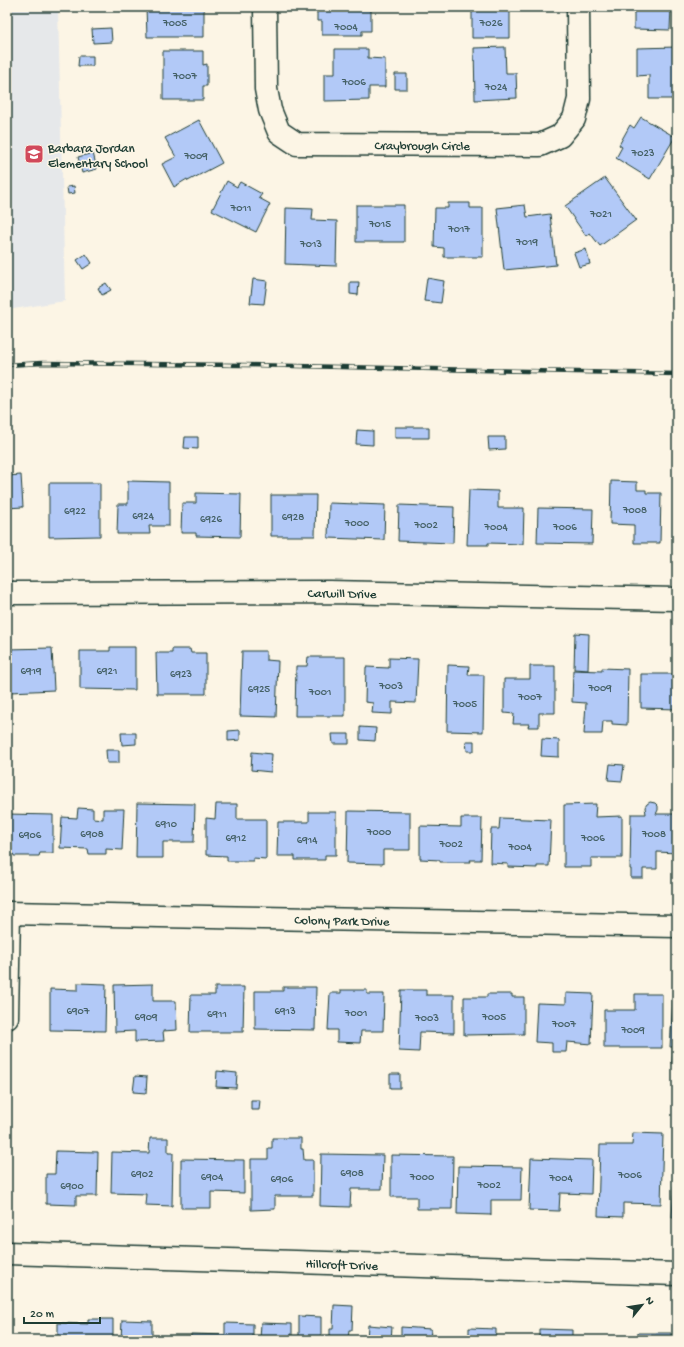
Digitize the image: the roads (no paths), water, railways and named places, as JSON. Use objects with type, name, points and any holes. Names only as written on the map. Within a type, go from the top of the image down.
[{"type":"street","name":"Craybrough Circle","points":[[265,7],[266,89],[270,110],[279,132],[296,144],[540,145],[560,136],[574,119],[579,99],[578,7]]},
{"type":"street","name":"Carwill Drive","points":[[7,593],[329,592],[677,598]]},
{"type":"street","name":"Colony Park Drive","points":[[8,913],[677,926]]},
{"type":"street","points":[[7,1018],[8,913]]},
{"type":"street","name":"Hillcroft Drive","points":[[7,1254],[677,1274]]},
{"type":"railway","points":[[7,365],[42,363],[244,365],[677,374]]},
{"type":"place","name":"Barbara Jordan Elementary School","points":[[34,154]]}]
